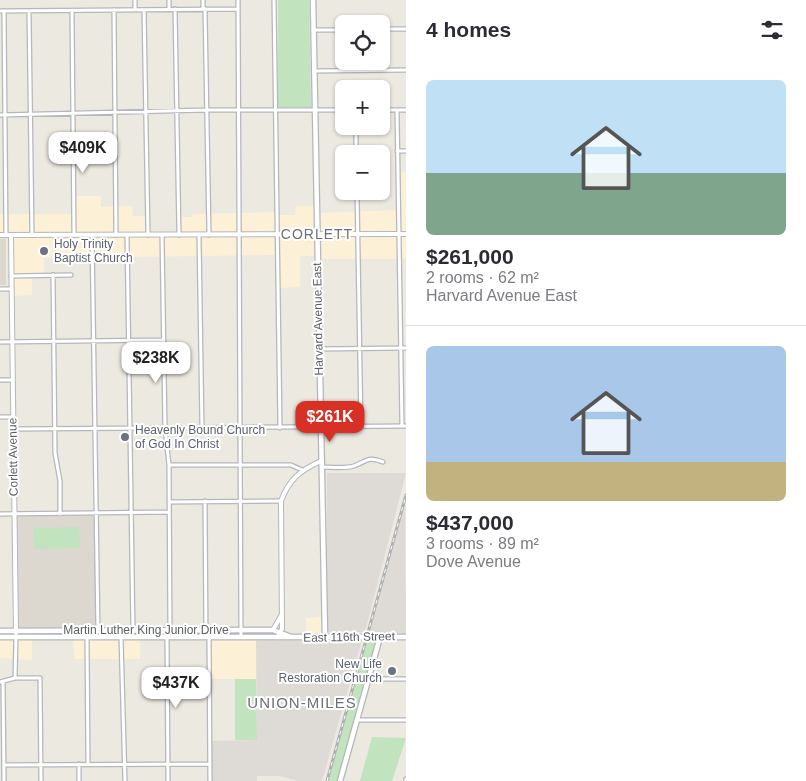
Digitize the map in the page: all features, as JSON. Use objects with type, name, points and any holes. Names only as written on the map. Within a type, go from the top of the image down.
[{"type":"main road","name":"Harvard Avenue East","points":[[313,0],[318,349],[325,637]]},
{"type":"main road","name":"East 116th Street","points":[[273,630],[281,630],[292,638]]},
{"type":"main road","name":"Martin Luther King Junior Drive","points":[[0,631],[273,630]]},
{"type":"main road","name":"Martin Luther King Junior Drive","points":[[0,637],[273,638]]},
{"type":"main road","points":[[340,781],[380,637]]},
{"type":"main road","name":"East 116th Street","points":[[273,638],[406,637]]},
{"type":"street","points":[[136,0],[136,10]]},
{"type":"street","points":[[169,0],[169,9]]},
{"type":"street","points":[[203,0],[209,235]]},
{"type":"street","points":[[238,0],[242,637]]},
{"type":"street","points":[[274,0],[280,428]]},
{"type":"street","points":[[175,9],[179,235]]},
{"type":"street","points":[[8,235],[2,11],[237,9]]},
{"type":"street","points":[[114,10],[116,235]]},
{"type":"street","points":[[144,10],[148,235]]},
{"type":"street","points":[[29,11],[32,235]]},
{"type":"street","points":[[72,11],[74,235]]},
{"type":"street","points":[[390,30],[406,29]]},
{"type":"street","points":[[314,30],[335,30]]},
{"type":"street","points":[[314,71],[406,70]]},
{"type":"street","points":[[0,114],[207,110],[335,110]]},
{"type":"street","points":[[390,110],[406,110]]},
{"type":"street","points":[[13,429],[404,426],[398,110]]},
{"type":"street","points":[[398,151],[406,151]]},
{"type":"street","points":[[357,200],[361,427]]},
{"type":"street","points":[[0,235],[406,234]]},
{"type":"street","name":"Corlett Avenue","points":[[8,235],[11,276],[15,678]]},
{"type":"street","points":[[92,235],[98,637]]},
{"type":"street","points":[[127,235],[133,637]]},
{"type":"street","points":[[162,235],[166,428],[170,502],[168,781]]},
{"type":"street","points":[[200,235],[202,428]]},
{"type":"street","points":[[53,275],[55,453],[60,481],[60,514]]},
{"type":"street","points":[[11,276],[71,275]]},
{"type":"street","points":[[0,290],[11,290]]},
{"type":"street","points":[[0,342],[164,340]]},
{"type":"street","points":[[318,349],[404,348]]},
{"type":"street","points":[[0,380],[12,380]]},
{"type":"street","points":[[0,418],[13,418]]},
{"type":"street","points":[[322,467],[353,466],[363,460],[375,459],[383,462]]},
{"type":"street","points":[[273,638],[281,630],[282,614],[281,501],[289,483],[302,470],[322,460]]},
{"type":"street","points":[[169,466],[291,465],[302,470]]},
{"type":"street","points":[[205,501],[210,781]]},
{"type":"street","points":[[170,502],[281,501]]},
{"type":"street","points":[[0,514],[170,512]]},
{"type":"street","points":[[273,630],[282,614]]},
{"type":"street","points":[[87,637],[88,764]]},
{"type":"street","points":[[121,637],[122,728],[125,743],[125,781]]},
{"type":"street","points":[[4,781],[1,682],[15,678],[40,678],[41,781]]},
{"type":"street","points":[[368,679],[406,679]]},
{"type":"street","points":[[357,720],[406,720]]},
{"type":"street","points":[[4,764],[210,764]]},
{"type":"street","points":[[79,764],[79,781]]},
{"type":"shaded area","points":[[398,172],[406,172],[406,259],[317,259],[317,256],[300,256],[300,287],[278,288],[278,255],[44,258],[44,276],[32,276],[32,295],[11,296],[11,235],[0,235],[0,214],[74,214],[74,196],[101,196],[101,207],[132,206],[133,216],[148,216],[148,235],[178,235],[178,217],[192,217],[192,214],[277,212],[278,215],[295,215],[296,206],[316,206],[317,213],[398,210]]},
{"type":"shaded area","points":[[0,239],[6,239],[6,285],[0,285]]},
{"type":"shaded area","points":[[327,473],[406,473],[365,632],[327,632]]},
{"type":"shaded area","points":[[405,498],[406,637],[368,637]]},
{"type":"shaded area","points":[[96,513],[98,630],[15,631],[14,514]]},
{"type":"shaded area","points":[[325,616],[325,637],[306,637],[306,618]]},
{"type":"shaded area","points":[[0,637],[32,637],[32,660],[0,658]]},
{"type":"shaded area","points":[[73,637],[140,637],[140,659],[74,659]]},
{"type":"shaded area","points":[[209,637],[256,637],[256,679],[209,679]]},
{"type":"shaded area","points":[[362,640],[322,781],[297,781],[280,776],[257,776],[257,781],[210,781],[209,741],[257,740],[256,641]]},
{"type":"green space","points":[[278,0],[309,0],[311,107],[278,107]]},
{"type":"green space","points":[[79,527],[80,548],[34,549],[33,528]]},
{"type":"green space","points":[[368,637],[380,637],[340,781],[327,781]]},
{"type":"green space","points":[[235,679],[256,679],[257,740],[235,740]]},
{"type":"green space","points":[[372,737],[406,738],[392,781],[360,781]]},
{"type":"railway","points":[[327,781],[406,495]]},
{"type":"place","name":"Holy Trinity Baptist Church","points":[[44,251]]},
{"type":"place","name":"Heavenly Bound Church of God In Christ","points":[[125,437]]},
{"type":"place","name":"New Life Restoration Church","points":[[392,671]]},
{"type":"district","name":"CORLETT","points":[[317,234]]},
{"type":"district","name":"UNION-MILES","points":[[302,703]]}]
